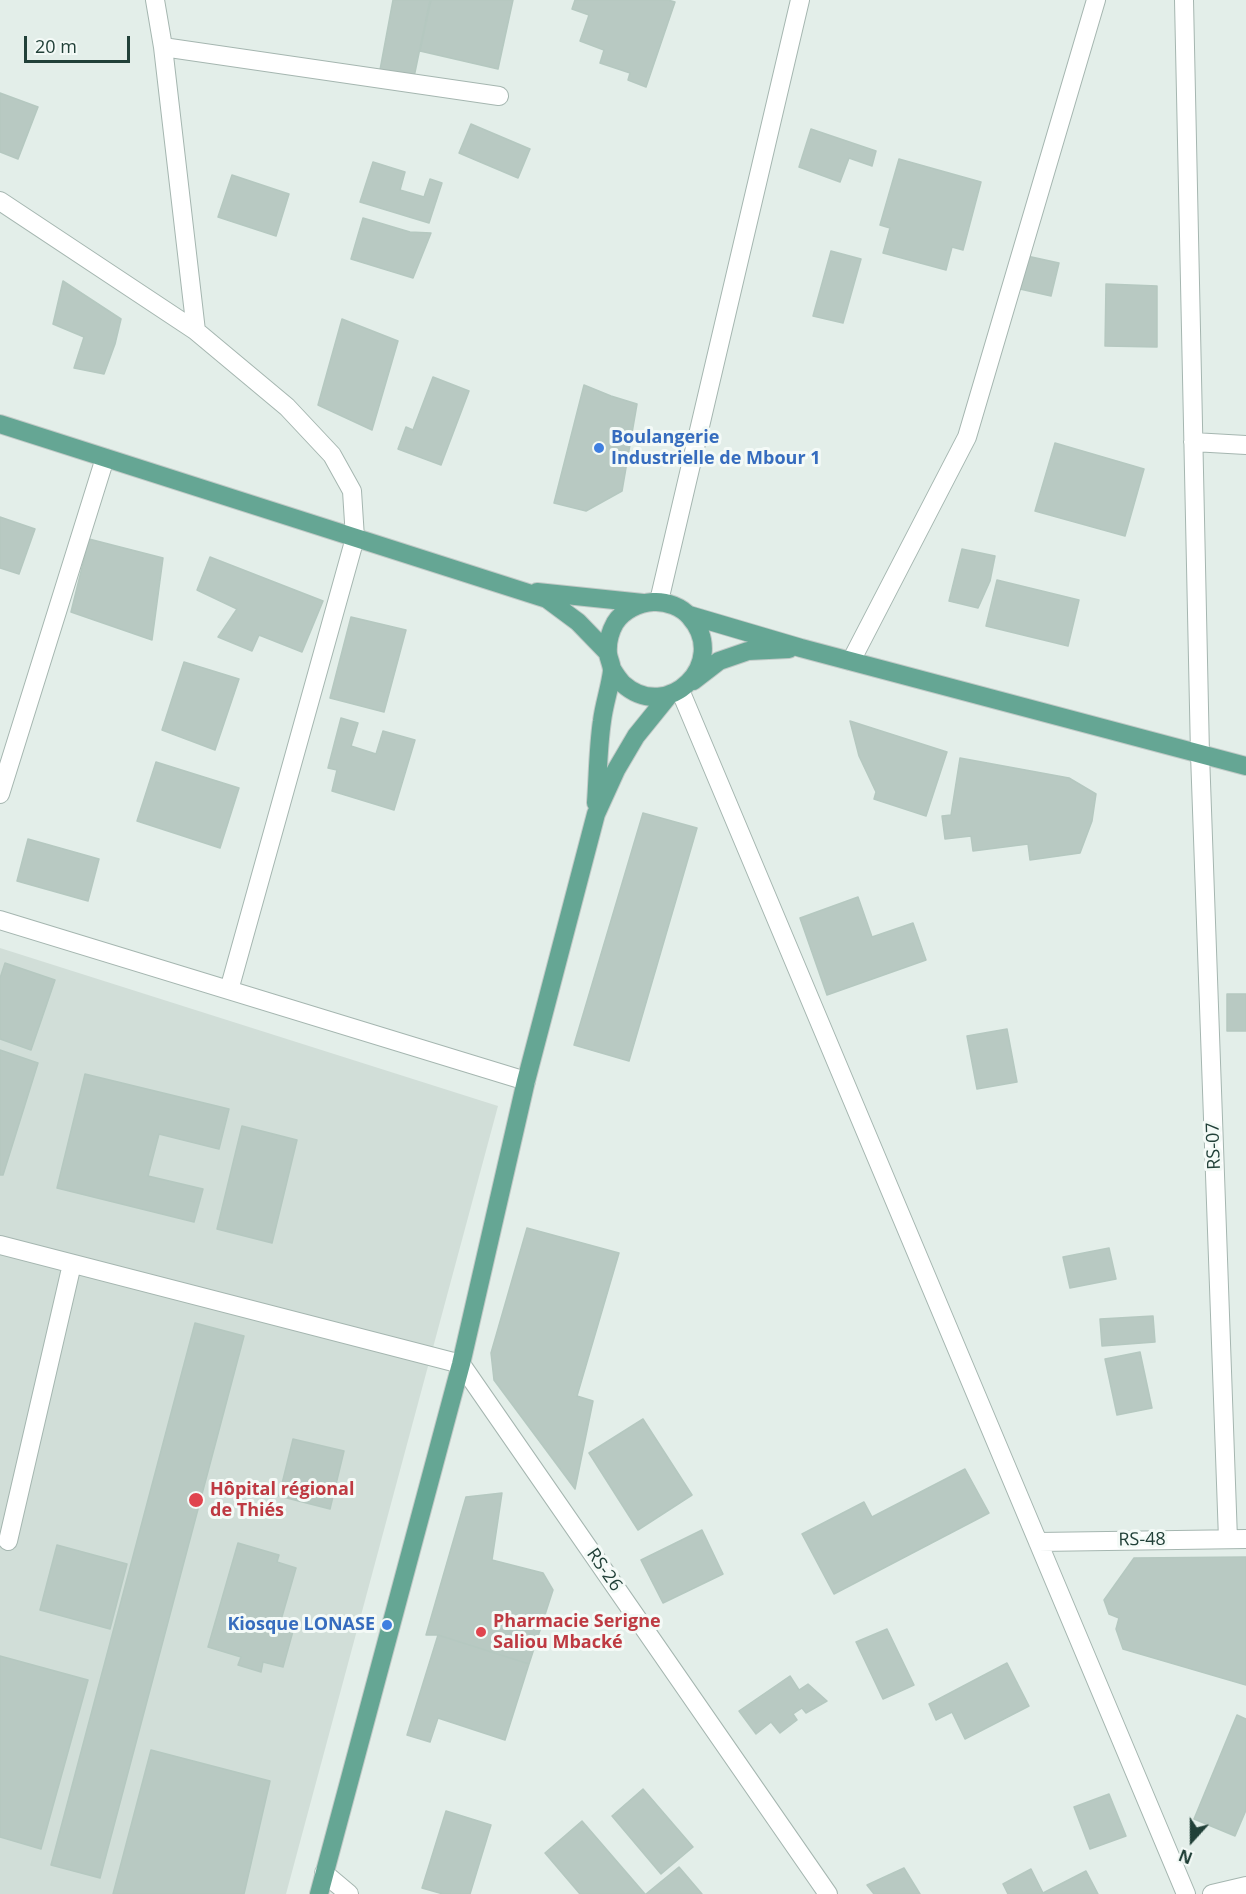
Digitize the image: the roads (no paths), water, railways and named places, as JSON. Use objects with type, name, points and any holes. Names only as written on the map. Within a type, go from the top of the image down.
[{"type":"main road","points":[[0,424],[547,599],[578,622],[610,661],[622,684],[637,693],[653,697],[679,690],[719,662],[748,651],[801,648]]},
{"type":"main road","points":[[517,590],[675,606],[689,615],[801,648],[1246,766]]},
{"type":"main road","points":[[596,814],[602,720],[610,661],[609,636],[616,621],[628,610],[651,602]]},
{"type":"main road","points":[[319,1894],[462,1364],[526,1082],[596,814],[616,770],[636,736],[697,673],[702,659],[703,643],[698,628],[689,615]]},
{"type":"street","points":[[155,0],[163,47],[196,331]]},
{"type":"street","points":[[651,602],[800,0]]},
{"type":"street","points":[[851,661],[967,437],[1096,0]]},
{"type":"street","name":"RS-07","points":[[1184,0],[1200,754],[1237,1539]]},
{"type":"street","points":[[163,47],[499,96]]},
{"type":"street","points":[[0,201],[196,331],[287,406],[332,455],[352,491],[355,538],[229,990]]},
{"type":"street","points":[[1193,442],[1246,445]]},
{"type":"street","points":[[0,794],[105,458]]},
{"type":"street","points":[[679,690],[1186,1894]]},
{"type":"street","points":[[0,920],[526,1082]]},
{"type":"street","points":[[0,1245],[462,1364]]},
{"type":"street","points":[[8,1541],[72,1264]]},
{"type":"street","name":"RS-26","points":[[462,1364],[828,1894]]},
{"type":"street","name":"RS-48","points":[[1038,1542],[1237,1539]]},
{"type":"street","points":[[324,1873],[349,1894]]},
{"type":"street","points":[[1212,1894],[1246,1886]]},
{"type":"place","name":"Boulangerie Industrielle de Mbour 1","points":[[599,448]]},
{"type":"place","name":"Hôpital régional de Thiés","points":[[196,1500]]},
{"type":"place","name":"Kiosque LONASE","points":[[387,1625]]},
{"type":"place","name":"Pharmacie Serigne Saliou Mbacké","points":[[481,1632]]}]
